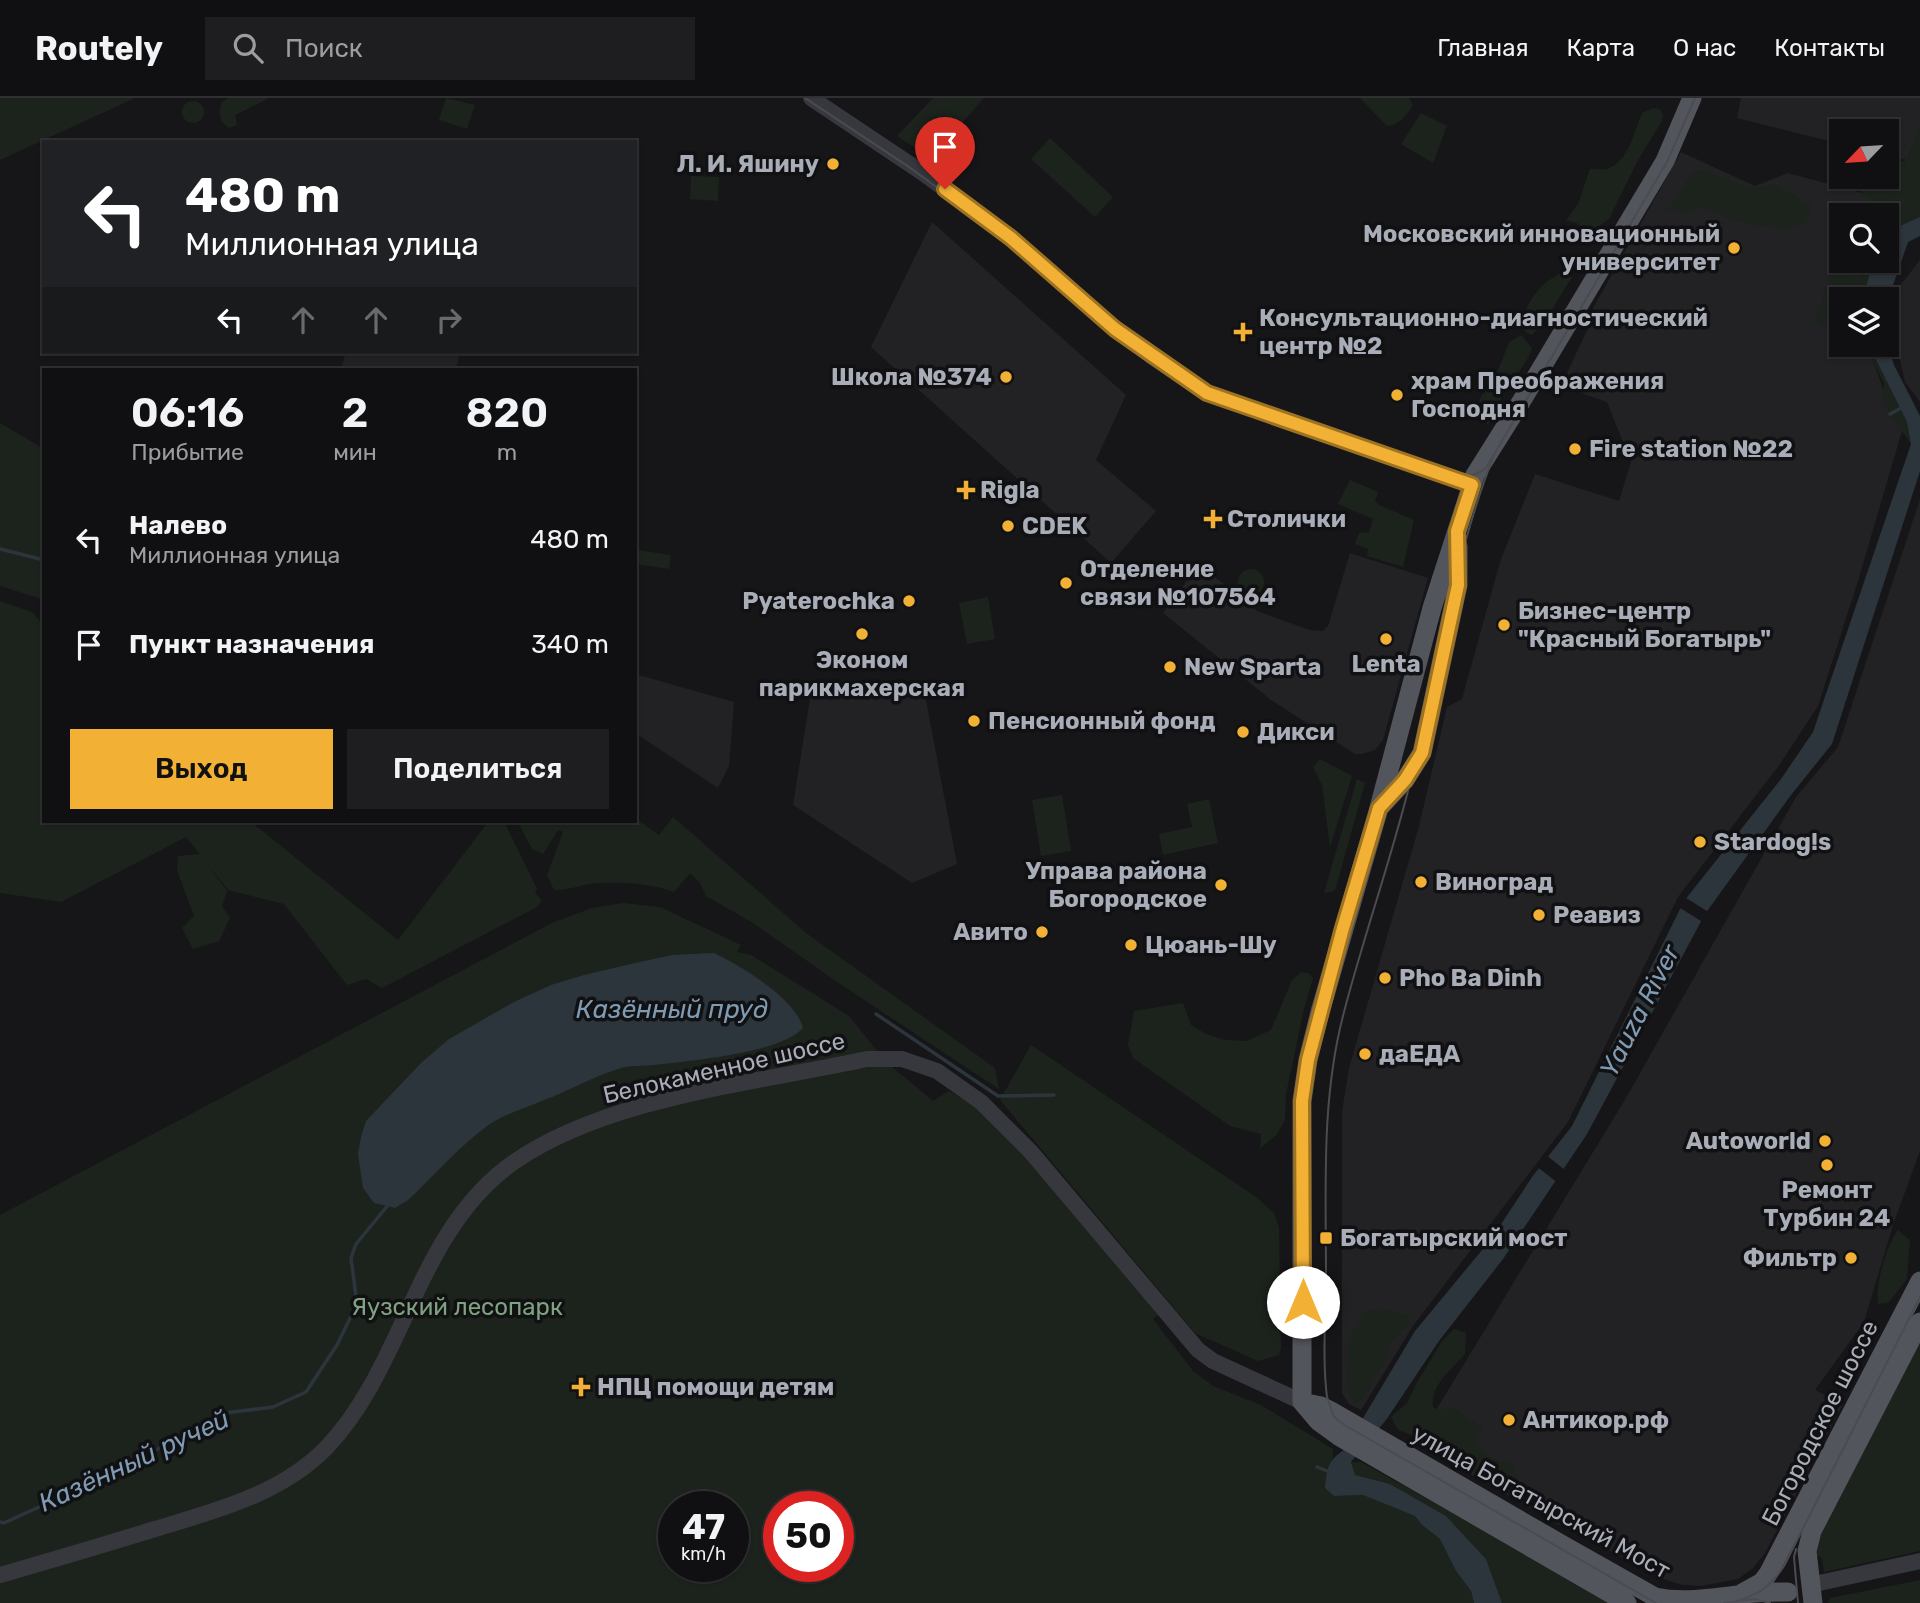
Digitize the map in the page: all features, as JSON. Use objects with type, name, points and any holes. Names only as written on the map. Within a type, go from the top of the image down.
[{"type":"main road","points":[[1302,1402],[1302,1101],[1308,1060],[1432,608],[1480,465],[1524,397],[1665,161],[1692,98]]},
{"type":"main road","points":[[1379,808],[1405,780],[1422,753],[1458,585],[1457,531]]},
{"type":"main road","name":"Богородское шоссе","points":[[1789,1598],[1784,1546],[1920,1281]]},
{"type":"main road","name":"Богородское шоссе","points":[[1812,1594],[1807,1551],[1812,1531],[1920,1322]]},
{"type":"main road","name":"улица Богатырский Мост","points":[[1302,1402],[1318,1421],[1344,1429],[1401,1462],[1627,1603]]},
{"type":"main road","name":"улица Богатырский Мост","points":[[1401,1462],[1655,1597],[1693,1601],[1740,1594],[1789,1598]]},
{"type":"main road","points":[[1740,1594],[1762,1582],[1784,1546]]},
{"type":"main road","points":[[1769,1603],[1812,1594]]},
{"type":"street","points":[[811,98],[923,173],[1011,238],[1106,321],[1151,356],[1207,393],[1472,485]]},
{"type":"street","name":"Белокаменное шоссе","points":[[0,1575],[238,1503],[307,1465],[327,1447],[345,1425],[373,1380],[437,1252],[459,1216],[492,1179],[536,1148],[589,1123],[647,1104],[867,1059],[902,1059],[937,1071]]},
{"type":"street","name":"улица Богатырский Мост","points":[[937,1071],[981,1102],[1031,1152],[1198,1350],[1213,1361],[1302,1402]]},
{"type":"street","points":[[1812,1594],[1920,1561]]},
{"type":"shaded area","points":[[1741,98],[1920,98],[1920,129],[1907,160],[1899,159],[1899,119],[1829,119],[1829,141],[1737,118]]},
{"type":"shaded area","points":[[1681,152],[1755,186],[1788,173],[1829,184],[1829,189],[1847,189],[1877,197],[1880,203],[1829,203],[1829,273],[1868,273],[1865,281],[1857,287],[1829,287],[1829,357],[1871,357],[1894,418],[1904,424],[1818,706],[1780,764],[1678,897],[1568,1122],[1413,1326],[1361,1410],[1349,1404],[1342,1393],[1342,1112],[1349,1068],[1419,826],[1447,707],[1462,699],[1500,562],[1535,474],[1619,501],[1631,462],[1607,402],[1561,386],[1589,326],[1593,308]]},
{"type":"shaded area","name":"Школа №374","points":[[932,222],[1126,395],[1096,460],[1156,511],[1111,563],[871,347]]},
{"type":"shaded area","points":[[1920,260],[1920,402],[1905,382],[1899,356],[1899,287]]},
{"type":"shaded area","points":[[345,354],[460,354],[456,368],[341,368]]},
{"type":"shaded area","points":[[1920,499],[1920,1151],[1893,1225],[1864,1322],[1815,1390],[1843,1404],[1765,1553],[1753,1568],[1738,1579],[1701,1586],[1683,1585],[1666,1580],[1556,1523],[1416,1443],[1626,1098],[1796,797],[1838,747]]},
{"type":"shaded area","points":[[1350,553],[1428,578],[1383,740],[1375,750],[1362,754],[1355,754],[1271,700],[1163,613],[1199,564],[1257,611],[1310,630],[1323,631],[1328,626]]},
{"type":"shaded area","points":[[637,675],[734,702],[729,766],[718,788],[637,734]]},
{"type":"shaded area","points":[[813,680],[925,695],[957,864],[912,883],[793,805]]},
{"type":"green space","points":[[0,98],[135,98],[42,140],[0,160]]},
{"type":"green space","points":[[228,98],[269,98],[235,115],[237,125],[229,128],[221,120],[220,113],[222,102]]},
{"type":"green space","points":[[446,98],[475,105],[467,129],[439,120]]},
{"type":"green space","points":[[933,98],[984,98],[931,158],[897,136]]},
{"type":"green space","points":[[1360,98],[1409,98],[1413,105],[1399,122],[1387,126]]},
{"type":"green space","points":[[193,101],[201,104],[204,112],[201,120],[193,123],[185,120],[182,112],[185,104]]},
{"type":"green space","points":[[1653,108],[1660,109],[1662,121],[1638,160],[1609,219],[1586,231],[1577,223],[1566,220],[1578,204],[1590,169],[1607,169],[1614,166],[1630,145],[1642,113]]},
{"type":"green space","points":[[1421,113],[1447,126],[1433,163],[1401,144]]},
{"type":"green space","points":[[1920,129],[1920,217],[1899,226],[1899,203],[1874,203],[1858,189],[1899,189],[1899,162],[1907,160]]},
{"type":"green space","points":[[1050,138],[1113,197],[1095,217],[1031,159]]},
{"type":"green space","points":[[1702,170],[1748,188],[1776,184],[1811,206],[1806,223],[1790,229],[1748,224],[1703,208],[1684,212],[1668,210],[1691,174]]},
{"type":"green space","points":[[691,176],[719,177],[718,201],[690,199]]},
{"type":"green space","points":[[1566,270],[1572,277],[1544,322],[1532,335],[1523,326],[1529,304],[1543,285]]},
{"type":"green space","points":[[1830,273],[1860,280],[1859,273],[1870,273],[1867,287],[1829,287],[1829,327],[1814,323]]},
{"type":"green space","points":[[1521,335],[1532,348],[1502,396],[1493,419],[1487,425],[1479,403],[1482,394],[1499,368],[1509,342]]},
{"type":"green space","points":[[1871,357],[1874,357],[1907,422],[1911,444],[1883,403],[1884,383]]},
{"type":"green space","points":[[0,423],[42,448],[42,602],[39,598],[0,586]]},
{"type":"green space","points":[[1350,480],[1378,492],[1375,501],[1379,505],[1414,520],[1403,567],[1367,556],[1368,549],[1355,544],[1359,533],[1369,532],[1373,519],[1338,504]]},
{"type":"green space","points":[[638,550],[671,555],[669,569],[637,564]]},
{"type":"green space","points":[[1251,569],[1261,572],[1264,582],[1261,592],[1251,595],[1241,592],[1238,582],[1241,572]]},
{"type":"green space","points":[[988,597],[995,639],[967,644],[959,603]]},
{"type":"green space","points":[[0,601],[32,612],[42,624],[42,823],[252,823],[398,940],[487,823],[505,823],[537,889],[535,893],[542,900],[537,907],[382,988],[366,979],[347,985],[284,904],[228,890],[186,837],[61,902],[0,893]]},
{"type":"green space","points":[[1320,759],[1352,776],[1330,847],[1322,785],[1313,767]]},
{"type":"green space","points":[[1357,779],[1365,783],[1335,891],[1324,893]]},
{"type":"green space","points":[[1062,795],[1071,851],[1041,856],[1032,800]]},
{"type":"green space","points":[[1209,799],[1218,843],[1163,855],[1159,834],[1192,827],[1187,804]]},
{"type":"green space","points":[[673,817],[806,933],[995,1068],[999,1089],[753,923],[706,896],[700,883],[690,873],[674,892],[646,885],[617,883],[554,890],[547,875],[563,832],[558,830],[543,854],[532,849],[518,823],[637,823],[637,819],[659,835]]},
{"type":"green space","points":[[200,854],[227,891],[222,906],[230,918],[219,941],[193,949],[182,928],[194,916],[177,870],[178,856]]},
{"type":"green space","name":"Яузский лесопарк","points":[[623,903],[660,907],[741,945],[737,952],[751,955],[849,1016],[886,1062],[933,1101],[949,1091],[979,1107],[1030,1161],[1158,1315],[1153,1319],[1193,1371],[1213,1386],[1261,1405],[1333,1449],[1333,1457],[1327,1471],[1334,1496],[1363,1495],[1415,1516],[1440,1539],[1456,1571],[1471,1591],[1474,1603],[0,1603],[0,1215],[552,923],[592,908]]},
{"type":"green space","points":[[1301,972],[1309,973],[1313,978],[1286,1094],[1285,1120],[1277,1134],[1260,1149],[1261,1134],[1230,1126],[1133,1058],[1128,1045],[1134,1011],[1183,1003],[1191,1025],[1206,1034],[1225,1040],[1247,1041],[1271,1030],[1292,980]]},
{"type":"green space","points":[[1031,1045],[1256,1197],[1274,1213],[1279,1227],[1279,1355],[1258,1361],[1195,1333],[1000,1100]]},
{"type":"green space","points":[[1898,1230],[1910,1240],[1907,1279],[1888,1303],[1878,1304],[1882,1266]]},
{"type":"green space","points":[[1382,1309],[1409,1315],[1409,1323],[1390,1343],[1388,1356],[1364,1398],[1357,1403],[1352,1402],[1346,1383],[1349,1338],[1366,1310]]},
{"type":"green space","points":[[1454,1329],[1466,1333],[1465,1354],[1438,1385],[1433,1407],[1440,1411],[1450,1406],[1482,1427],[1476,1442],[1492,1458],[1513,1464],[1518,1481],[1515,1486],[1503,1488],[1494,1480],[1448,1457],[1429,1441],[1398,1430],[1391,1417],[1407,1403],[1442,1341]]},
{"type":"green space","points":[[1920,1339],[1920,1551],[1824,1572],[1822,1558],[1816,1555],[1819,1537]]},
{"type":"green space","points":[[1351,1462],[1361,1462],[1615,1603],[1502,1603],[1486,1559],[1446,1516],[1390,1484],[1354,1475]]},
{"type":"green space","points":[[1920,1580],[1920,1603],[1828,1603],[1830,1598]]},
{"type":"water","points":[[1920,217],[1920,236],[1908,242],[1899,268],[1899,227]]},
{"type":"water","points":[[1870,273],[1897,273],[1892,287],[1867,287]]},
{"type":"water","name":"Yauza River","points":[[1874,357],[1892,357],[1920,416],[1920,471],[1832,744],[1791,795],[1705,914],[1587,1134],[1503,1259],[1439,1341],[1386,1420],[1351,1462],[1355,1475],[1390,1484],[1446,1516],[1486,1559],[1502,1603],[1474,1603],[1471,1591],[1456,1571],[1440,1539],[1415,1516],[1363,1495],[1334,1496],[1325,1488],[1327,1471],[1334,1458],[1344,1450],[1415,1331],[1492,1238],[1532,1177],[1572,1126],[1684,901],[1781,779],[1813,732],[1911,444],[1907,422]]},
{"type":"water","name":"Казённый пруд","points":[[714,953],[766,984],[790,1005],[803,1028],[792,1037],[755,1050],[622,1068],[510,1114],[479,1132],[408,1200],[395,1208],[374,1203],[363,1188],[358,1154],[366,1121],[421,1063],[449,1039],[514,1002],[551,985],[673,955]]},
{"type":"pier","points":[[1683,896],[1710,913],[1704,923],[1677,906]]},
{"type":"pier","points":[[1545,1154],[1566,1171],[1558,1183],[1536,1166]]},
{"type":"waterway","points":[[1890,414],[1903,407]]},
{"type":"waterway","points":[[0,549],[42,560]]},
{"type":"waterway","name":"Казённый ручей","points":[[876,1014],[998,1096],[1054,1095]]},
{"type":"waterway","name":"Казённый ручей","points":[[0,1522],[4,1523],[109,1475],[225,1413],[273,1407],[306,1392],[337,1345],[357,1304],[351,1258],[356,1244],[389,1204]]},
{"type":"waterway","points":[[1317,1467],[1327,1471]]},
{"type":"tram line","points":[[805,98],[909,167],[1009,240],[1102,322],[1205,396],[1427,472],[1458,477],[1472,475],[1486,468],[1667,162],[1695,98]]},
{"type":"tram line","points":[[1494,455],[1456,576],[1410,783],[1344,1012],[1331,1077],[1326,1143],[1324,1352],[1327,1397],[1334,1417],[1346,1426],[1656,1603]]},
{"type":"tram line","points":[[1447,475],[1464,492],[1469,504],[1469,516]]},
{"type":"tram line","points":[[1736,1601],[1764,1589],[1784,1566],[1920,1297]]},
{"type":"tram line","points":[[1796,1549],[1794,1557],[1798,1603]]},
{"type":"tram line","points":[[1724,1603],[1755,1599],[1770,1603]]},
{"type":"place","name":"Л. И. Яшину","points":[[833,164]]},
{"type":"place","name":"Московский инновационный университет","points":[[1734,248]]},
{"type":"place","name":"Консультационно-диагностический центр №2","points":[[1243,332]]},
{"type":"place","name":"Школа №374","points":[[1006,377]]},
{"type":"place","name":"храм Преображения Господня","points":[[1397,395]]},
{"type":"place","name":"Fire station №22","points":[[1575,449]]},
{"type":"place","name":"Rigla","points":[[966,490]]},
{"type":"place","name":"Столички","points":[[1213,519]]},
{"type":"place","name":"CDEK","points":[[1008,526]]},
{"type":"place","name":"Отделение связи №107564","points":[[1066,583]]},
{"type":"place","name":"Pyaterochka","points":[[909,601]]},
{"type":"place","name":"Бизнес-центр \"Красный Богатырь\"","points":[[1504,625]]},
{"type":"place","name":"Эконом парикмахерская","points":[[862,634]]},
{"type":"place","name":"Lenta","points":[[1386,639]]},
{"type":"place","name":"New Sparta","points":[[1170,667]]},
{"type":"place","name":"Пенсионный фонд","points":[[974,721]]},
{"type":"place","name":"Дикси","points":[[1243,732]]},
{"type":"place","name":"Stardog!s","points":[[1700,842]]},
{"type":"place","name":"Виноград","points":[[1421,882]]},
{"type":"place","name":"Управа района Богородское","points":[[1221,885]]},
{"type":"place","name":"Реавиз","points":[[1539,915]]},
{"type":"place","name":"Авито","points":[[1042,932]]},
{"type":"place","name":"Цюань-Шу","points":[[1131,945]]},
{"type":"place","name":"Pho Ba Dinh","points":[[1385,978]]},
{"type":"place","name":"даЕДА","points":[[1365,1054]]},
{"type":"place","name":"Autoworld","points":[[1825,1141]]},
{"type":"place","name":"Ремонт Турбин 24","points":[[1827,1165]]},
{"type":"place","name":"Богатырский мост","points":[[1326,1238]]},
{"type":"place","name":"Фильтр","points":[[1851,1258]]},
{"type":"place","name":"НПЦ помощи детям","points":[[581,1387]]},
{"type":"place","name":"Антикор.рф","points":[[1509,1420]]},
{"type":"route","points":[[945,189],[1011,238],[1115,329],[1207,393],[1472,485],[1457,531],[1458,585],[1422,753],[1405,780],[1379,808],[1343,928],[1308,1060],[1302,1101],[1303,1302]]}]
